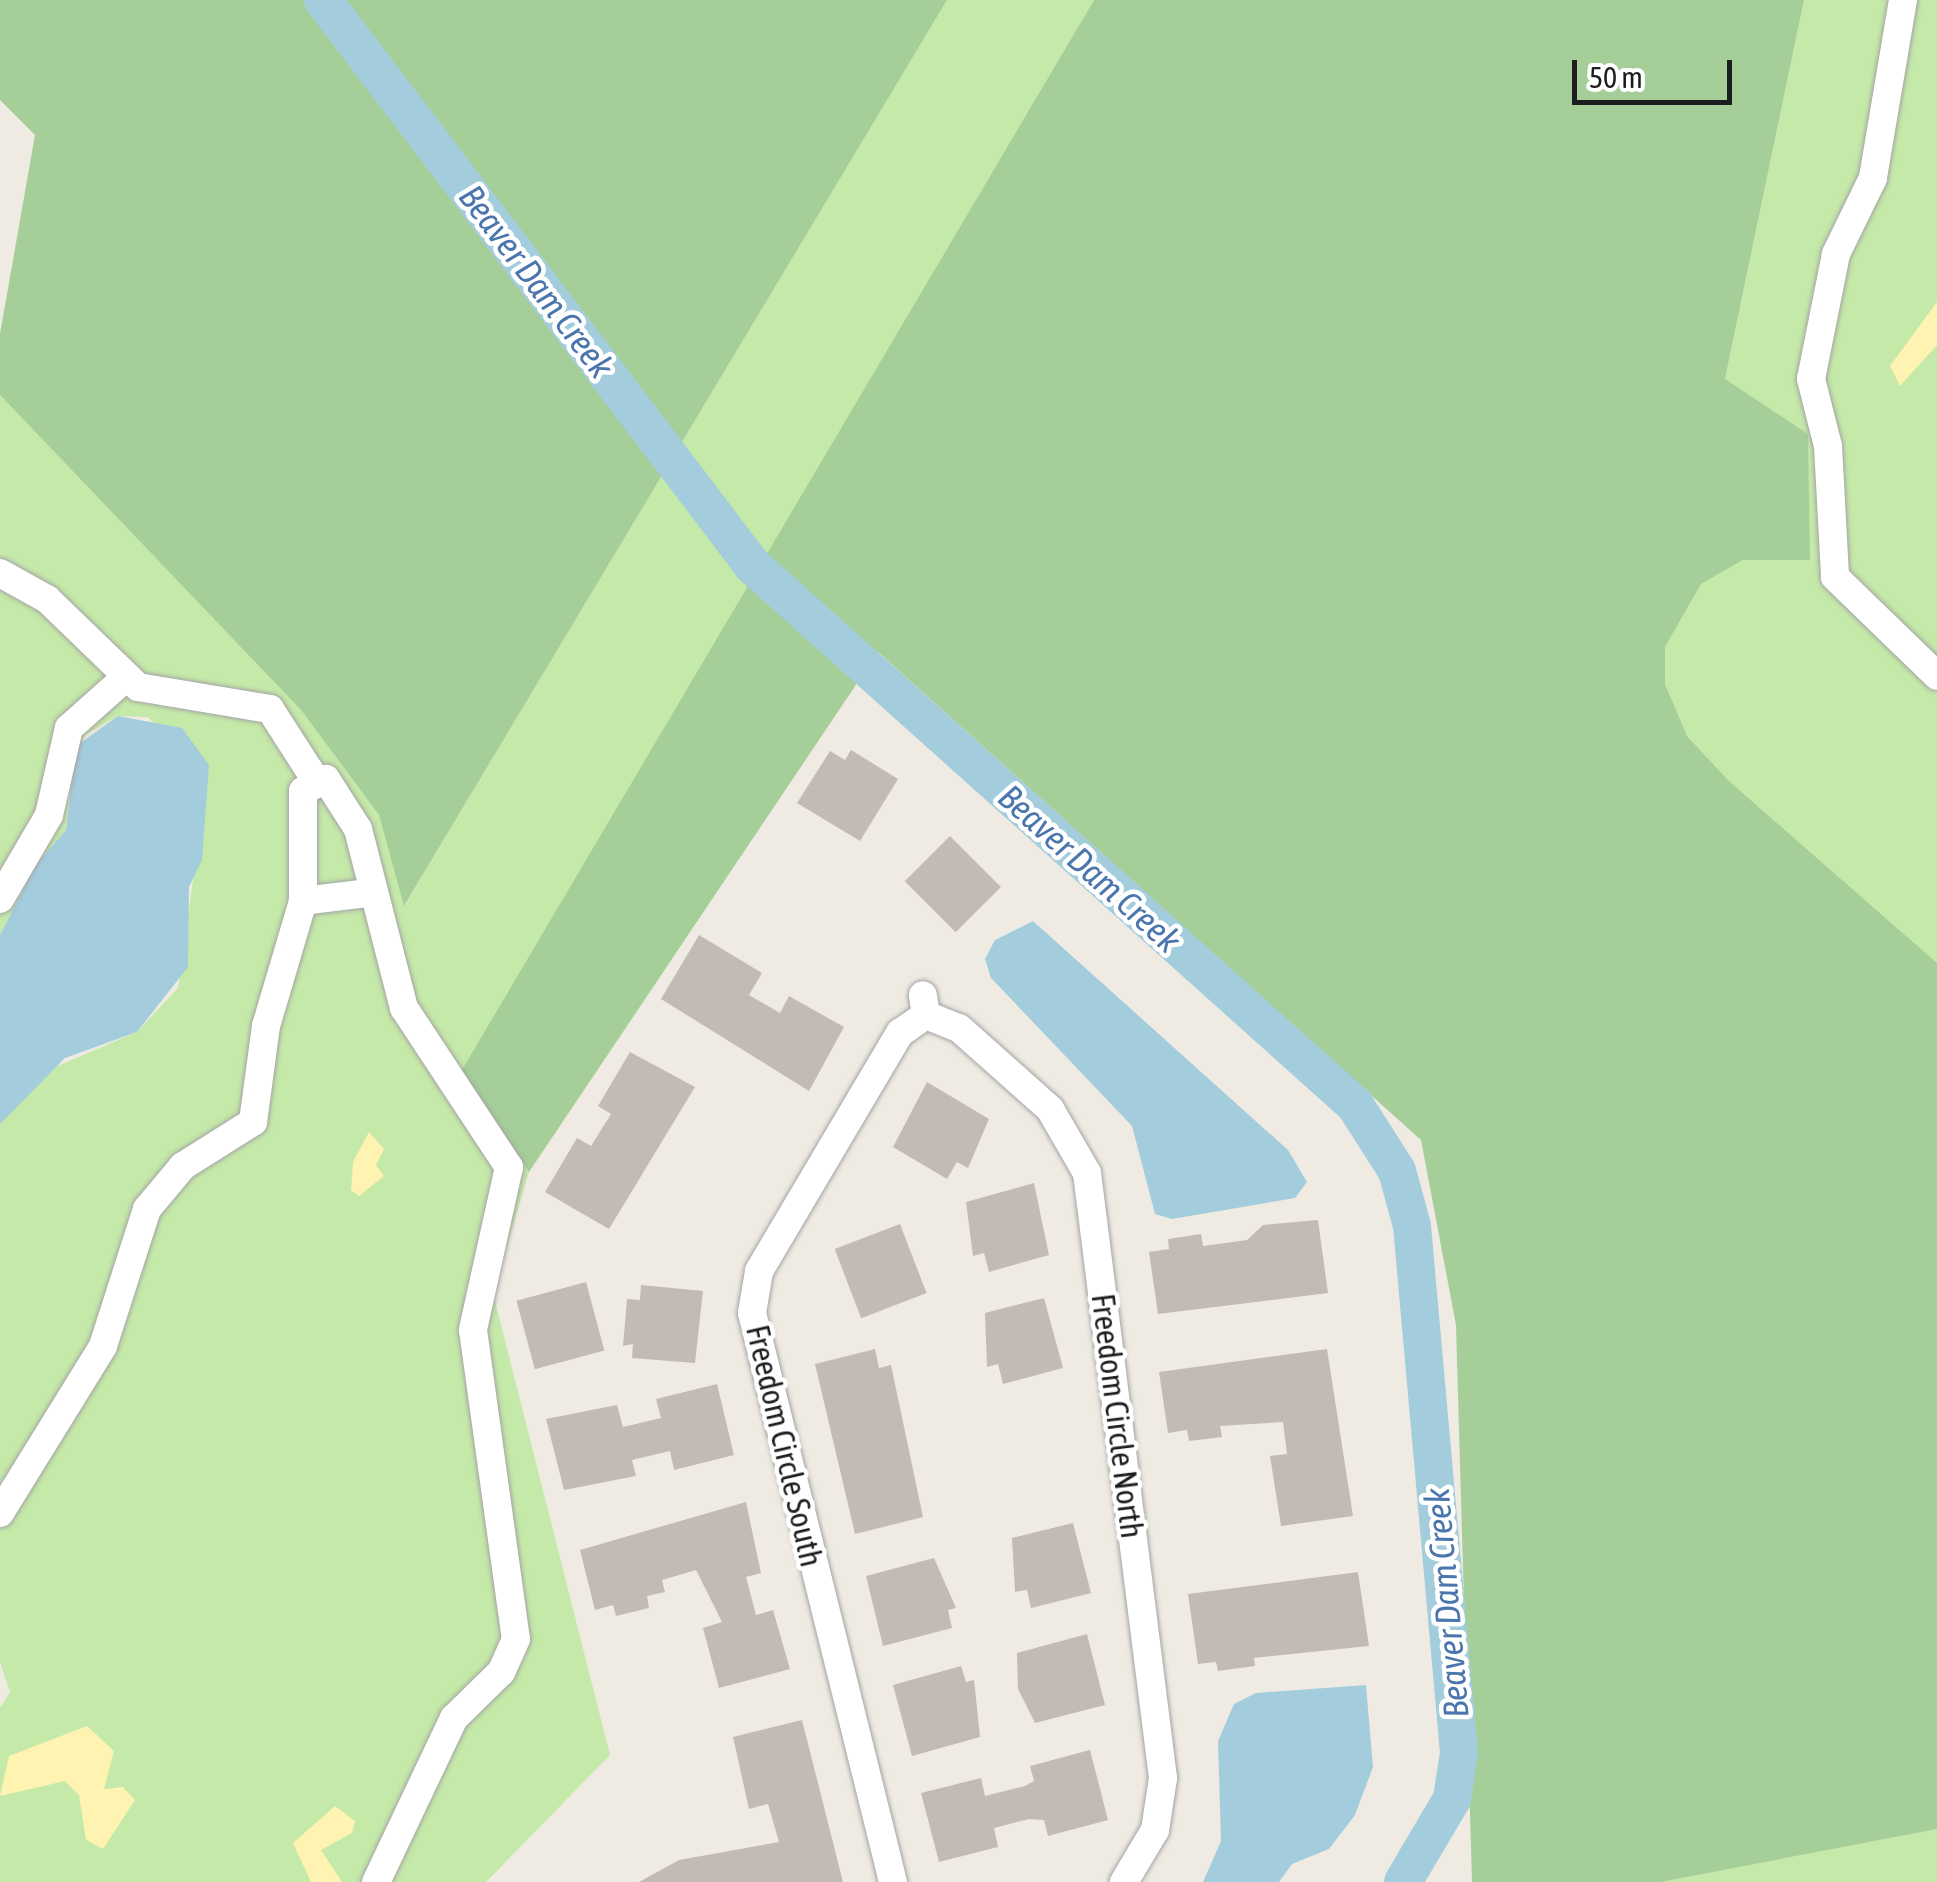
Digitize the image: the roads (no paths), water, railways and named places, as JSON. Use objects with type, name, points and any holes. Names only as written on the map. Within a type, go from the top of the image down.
[{"type":"street","points":[[1903,0],[1876,163],[1828,278],[1812,395],[1828,446],[1836,576],[1937,676]]},
{"type":"street","points":[[0,573],[48,599],[124,678],[173,698],[260,703],[288,728],[314,780]]},
{"type":"street","points":[[0,899],[49,815],[69,728],[124,678]]},
{"type":"street","points":[[314,780],[331,782],[353,815],[368,893],[404,1008],[458,1099],[507,1157],[473,1330],[495,1528],[516,1621],[508,1663],[454,1718],[376,1882]]},
{"type":"street","points":[[0,1513],[103,1346],[147,1208],[183,1166],[253,1122],[266,1026],[303,901],[301,802],[314,780]]},
{"type":"street","points":[[303,901],[368,893]]},
{"type":"street","name":"Freedom Circle South","points":[[893,1882],[752,1313],[759,1270],[900,1033],[924,1005]]},
{"type":"street","name":"Freedom Circle North","points":[[924,1005],[959,1028],[1050,1109],[1087,1173],[1162,1778],[1155,1830],[1124,1882]]},
{"type":"water","points":[[118,716],[182,728],[209,765],[202,860],[189,887],[188,967],[137,1032],[65,1058],[0,1124],[0,935],[35,866],[66,830],[76,746]]},
{"type":"water","points":[[1033,921],[1288,1150],[1307,1182],[1295,1198],[1172,1219],[1155,1214],[1132,1126],[991,978],[985,959],[995,940]]},
{"type":"water","points":[[1366,1685],[1373,1767],[1355,1815],[1329,1849],[1292,1864],[1279,1882],[1203,1882],[1221,1841],[1218,1741],[1234,1704],[1256,1693]]},
{"type":"waterway","name":"Beaver Dam Creek","points":[[323,0],[753,566],[1355,1105],[1397,1171],[1412,1226],[1459,1753],[1452,1799],[1403,1882]]}]
